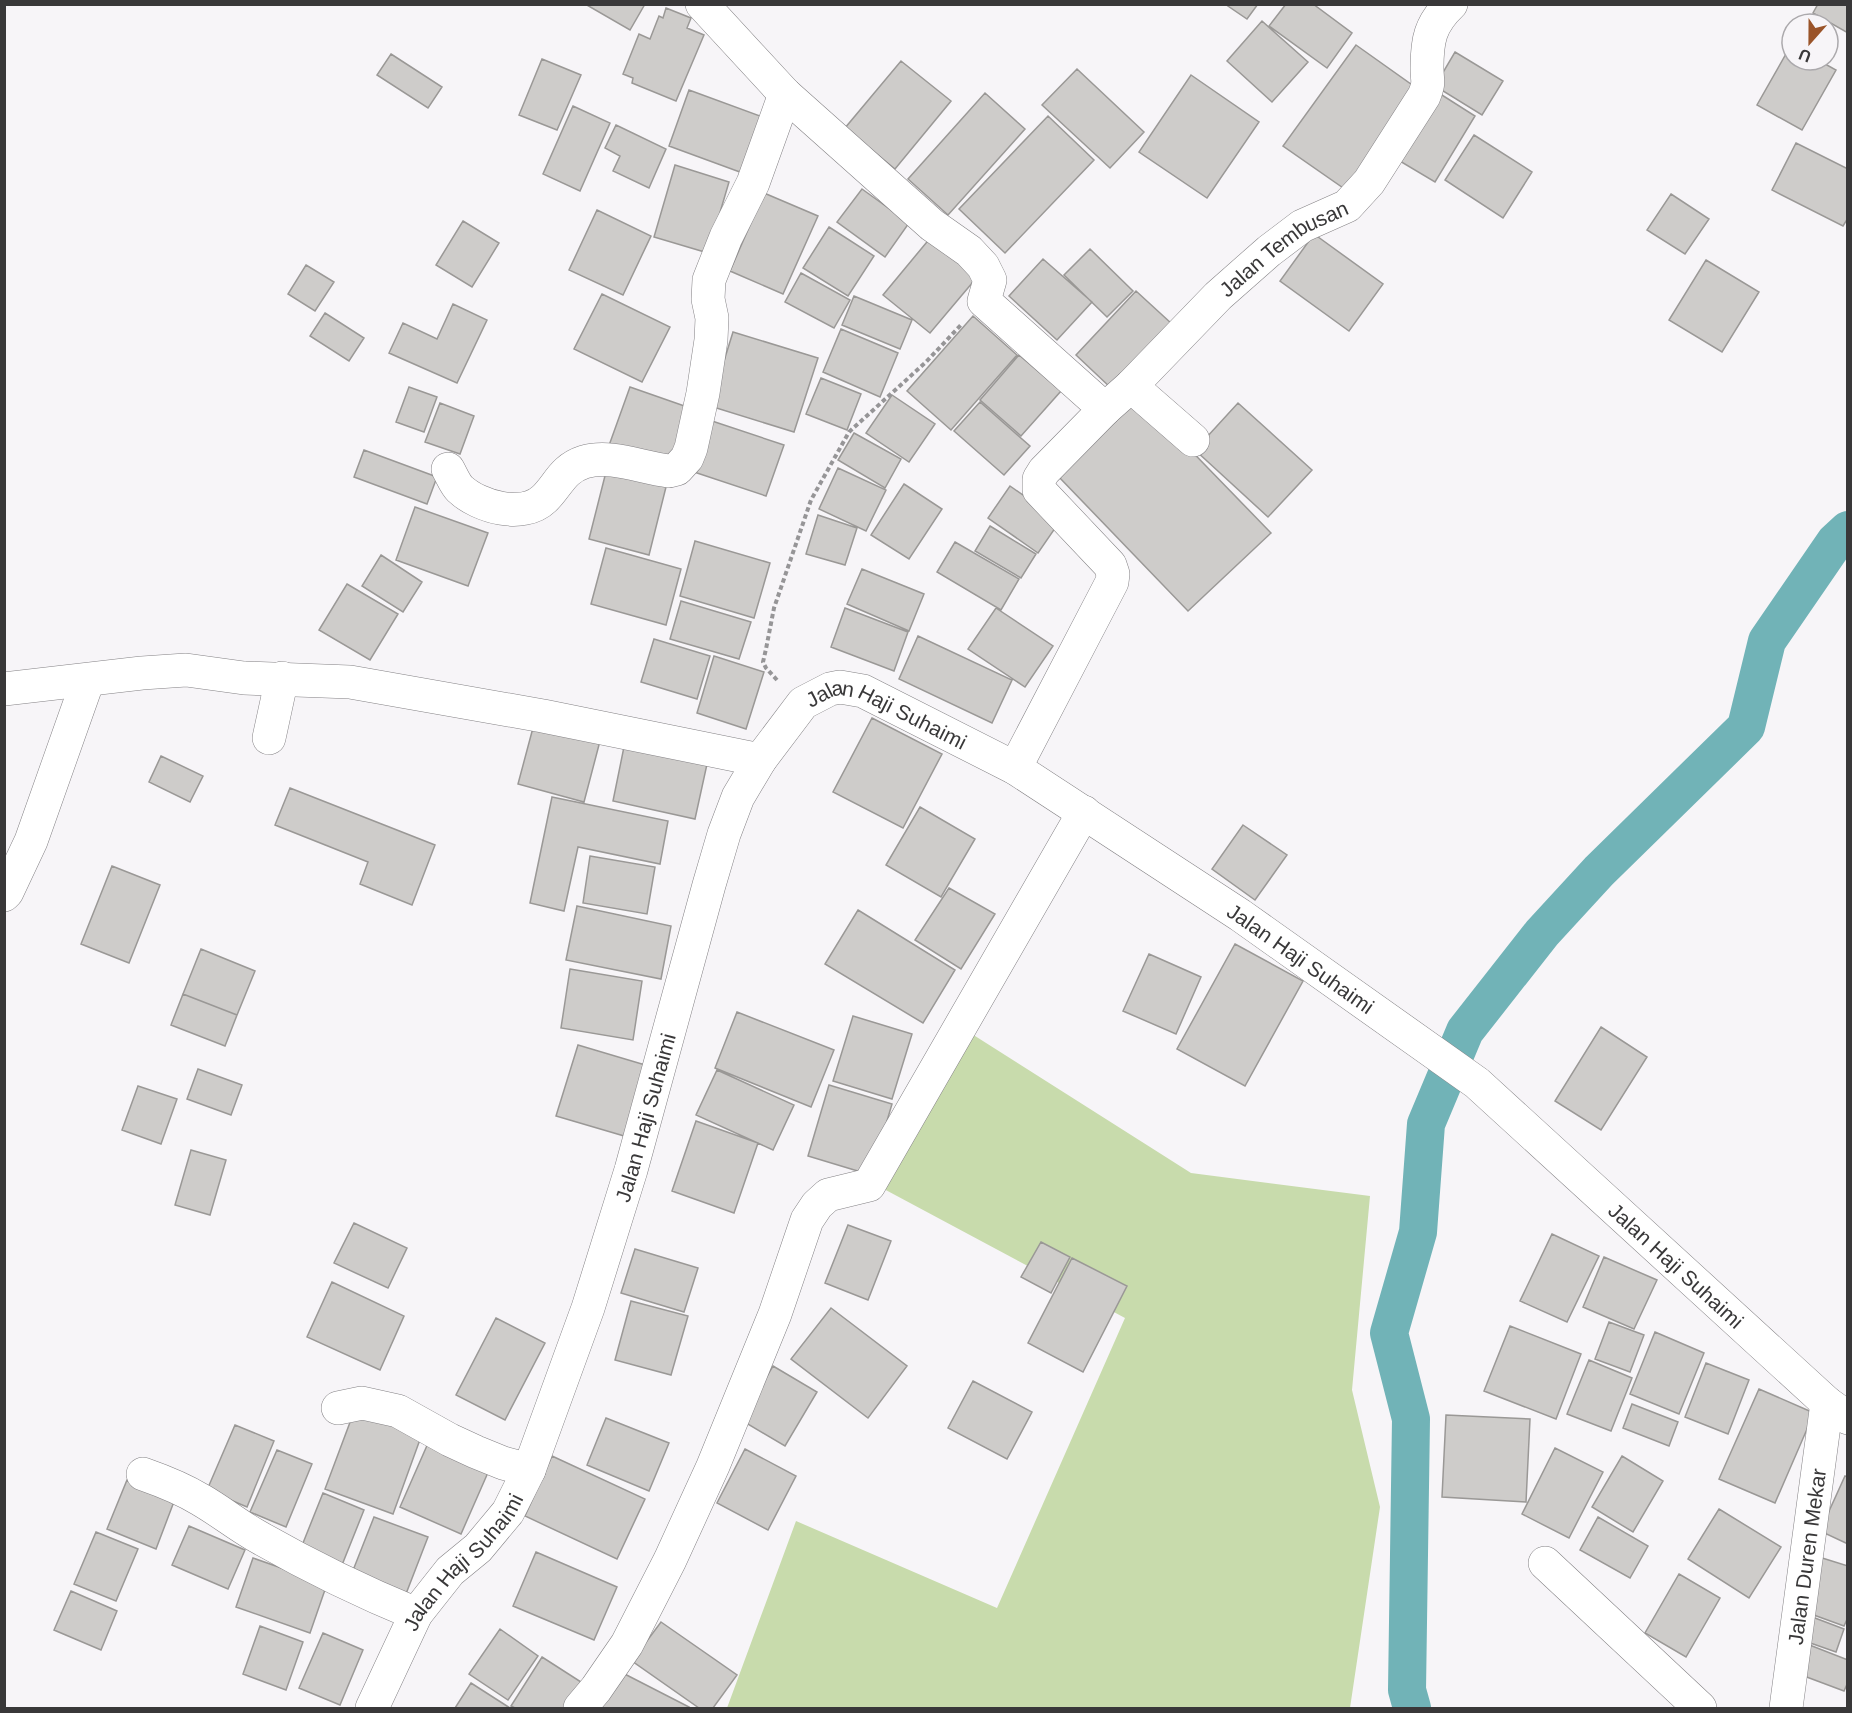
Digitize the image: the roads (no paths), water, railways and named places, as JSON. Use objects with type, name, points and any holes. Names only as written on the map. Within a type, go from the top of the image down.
[{"type":"street","points":[[702,4],[785,94],[932,225],[969,251],[983,266],[990,280],[984,301],[1105,409]]},
{"type":"street","name":"Jalan Tembusan","points":[[1015,768],[1112,582],[1113,574],[1110,566],[1039,490],[1044,471],[1105,409],[1131,387],[1218,296],[1269,251],[1302,226],[1347,206],[1369,182],[1424,96],[1429,84],[1428,40],[1433,26],[1451,4]]},
{"type":"street","points":[[448,469],[458,487],[468,495],[479,501],[517,510],[533,507],[545,498],[567,471],[584,462],[607,459],[669,471],[677,469],[682,464],[691,448],[708,365],[712,318],[708,299],[709,280],[726,237],[753,183],[785,94]]},
{"type":"street","points":[[1131,387],[1193,440]]},
{"type":"street","points":[[4,689],[186,670],[244,678],[351,682],[543,716],[760,760]]},
{"type":"street","points":[[269,738],[282,678]]},
{"type":"street","points":[[4,894],[31,841],[88,680]]},
{"type":"street","name":"Jalan Haji Suhaimi","points":[[372,1708],[416,1614],[450,1571],[478,1548],[508,1512],[529,1470],[588,1308],[628,1181],[724,834],[738,797],[760,760],[803,703],[830,689],[840,687],[863,691],[1015,768],[1240,915],[1477,1083],[1837,1410]]},
{"type":"street","points":[[580,1708],[627,1644],[670,1560],[713,1466],[771,1324],[807,1220],[828,1195],[869,1185],[884,1163],[1084,812]]},
{"type":"street","points":[[338,1408],[362,1403],[398,1411],[467,1448],[503,1463],[529,1470]]},
{"type":"street","name":"Jalan Duren Mekar","points":[[1786,1708],[1837,1410]]},
{"type":"street","points":[[143,1474],[176,1486],[202,1500],[224,1516],[308,1565],[416,1614]]},
{"type":"street","points":[[1545,1563],[1700,1708]]},
{"type":"waterway","points":[[1412,1708],[1407,1690],[1411,1419],[1389,1333],[1418,1232],[1426,1124],[1465,1031],[1542,933],[1599,871],[1746,727],[1767,641],[1835,542],[1848,530]]}]
